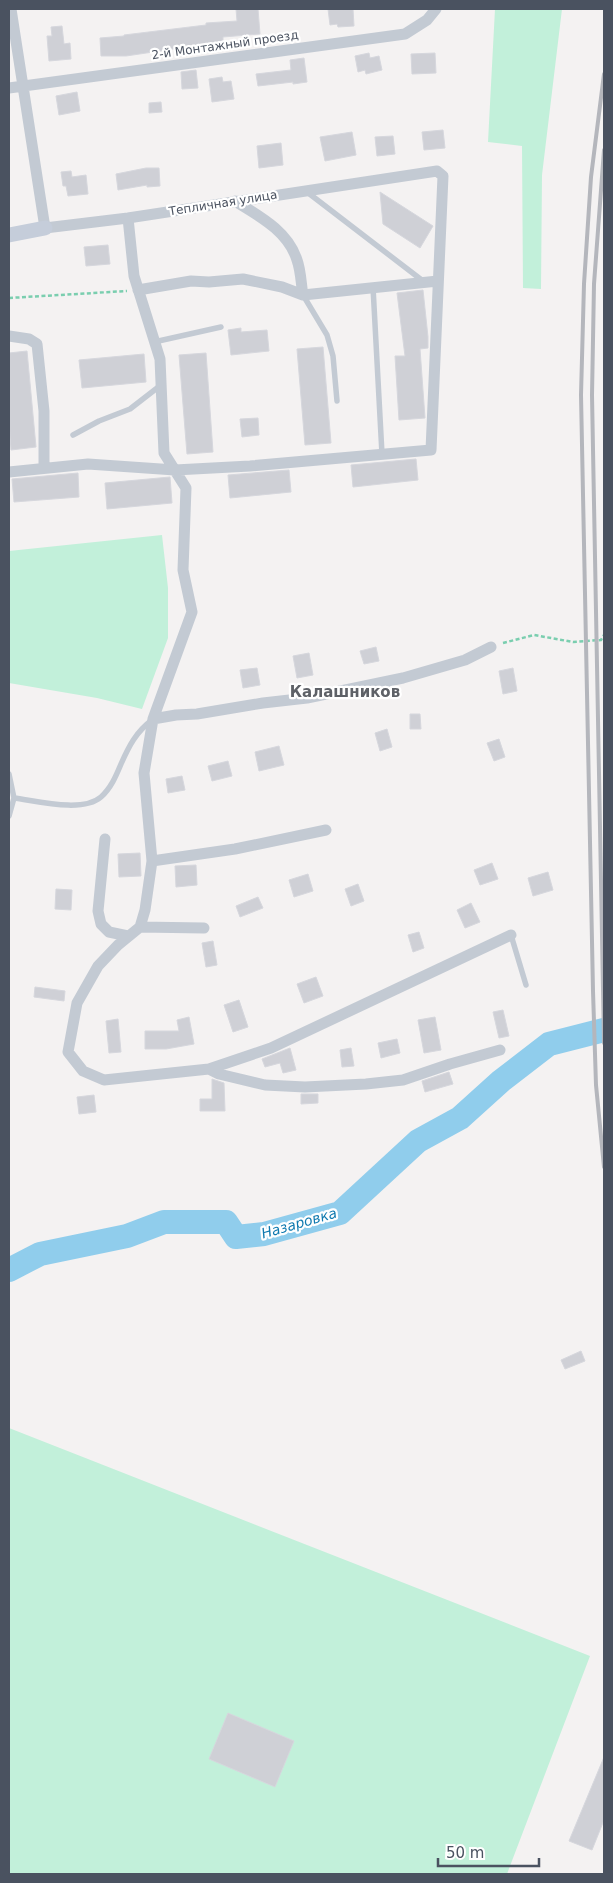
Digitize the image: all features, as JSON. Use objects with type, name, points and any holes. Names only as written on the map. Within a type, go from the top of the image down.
[{"type":"street","points":[[11,9],[45,228]]},
{"type":"street","name":"2-й Монтажный проезд","points":[[9,88],[405,34],[427,20],[436,9]]},
{"type":"street","name":"Тепличная улица","points":[[9,235],[45,228],[128,218],[438,171],[444,176],[438,280]]},
{"type":"street","points":[[235,201],[284,235],[297,259],[303,295]]},
{"type":"street","points":[[128,218],[134,276],[160,359],[164,453],[186,488],[183,570],[192,612],[153,719],[144,773],[152,861],[145,910],[140,927],[128,936],[98,966],[77,1003],[68,1052],[83,1071],[104,1080],[209,1069],[271,1048],[511,935]]},
{"type":"street","points":[[9,472],[88,464],[175,470],[250,466],[431,450],[438,280],[303,295],[282,287],[243,280],[191,281],[138,290]]},
{"type":"street","points":[[9,336],[29,339],[37,344],[44,410],[44,468]]},
{"type":"street","points":[[153,719],[307,698],[403,678],[465,660],[490,647]]},
{"type":"street","points":[[152,861],[235,849],[326,830]]},
{"type":"street","points":[[105,840],[98,911],[101,924],[109,932],[128,936]]},
{"type":"street","points":[[140,927],[204,928]]},
{"type":"street","points":[[209,1069],[219,1074],[265,1085],[305,1087],[366,1084],[403,1080],[500,1050]]},
{"type":"lane","points":[[306,191],[423,282]]},
{"type":"lane","points":[[373,287],[382,454]]},
{"type":"lane","points":[[303,295],[327,335],[333,356],[337,401]]},
{"type":"lane","points":[[154,342],[221,327]]},
{"type":"lane","points":[[74,435],[99,421],[130,409],[161,385]]},
{"type":"lane","points":[[14,798],[66,805],[86,805],[100,798],[112,784],[129,745],[140,729],[153,719]]},
{"type":"lane","points":[[9,774],[14,798],[9,816]]},
{"type":"lane","points":[[511,935],[526,985]]},
{"type":"path","points":[[9,298],[138,290]]},
{"type":"path","points":[[490,647],[534,635],[573,642],[601,640],[604,635]]},
{"type":"green space","points":[[495,9],[562,9],[542,175],[541,289],[523,288],[522,146],[488,142]]},
{"type":"green space","points":[[162,535],[168,588],[168,638],[142,709],[97,698],[9,683],[9,551]]},
{"type":"green space","points":[[9,1428],[590,1656],[507,1874],[9,1874]]},
{"type":"building","points":[[236,9],[258,9],[260,34],[223,37],[223,45],[207,44],[126,56],[101,56],[100,38],[206,25],[206,23],[237,21]]},
{"type":"building","points":[[328,9],[353,9],[354,26],[338,27],[337,24],[330,25]]},
{"type":"building","points":[[62,26],[64,44],[70,43],[71,59],[49,61],[47,36],[52,36],[51,27]]},
{"type":"building","points":[[369,53],[370,58],[379,56],[382,70],[366,74],[365,70],[358,72],[355,56]]},
{"type":"building","points":[[435,53],[436,73],[412,74],[411,54]]},
{"type":"building","points":[[304,58],[307,82],[258,86],[256,74],[291,70],[290,60]]},
{"type":"building","points":[[196,70],[198,88],[182,89],[181,72]]},
{"type":"building","points":[[222,77],[223,82],[231,81],[234,99],[212,102],[209,79]]},
{"type":"building","points":[[77,92],[80,111],[59,115],[56,96]]},
{"type":"building","points":[[161,102],[162,112],[149,113],[149,103]]},
{"type":"building","points":[[443,130],[445,148],[424,150],[422,132]]},
{"type":"building","points":[[352,132],[356,155],[325,161],[320,137]]},
{"type":"building","points":[[393,136],[395,154],[377,156],[375,137]]},
{"type":"building","points":[[281,143],[283,165],[259,168],[257,146]]},
{"type":"building","points":[[146,168],[159,168],[160,186],[147,187],[147,185],[118,190],[116,174]]},
{"type":"building","points":[[71,171],[72,177],[86,175],[88,194],[68,196],[66,186],[63,186],[61,172]]},
{"type":"building","points":[[380,192],[433,226],[420,248],[383,224]]},
{"type":"building","points":[[108,245],[110,264],[86,266],[84,247]]},
{"type":"building","points":[[423,290],[428,337],[428,348],[420,349],[425,418],[399,420],[395,356],[405,356],[397,293]]},
{"type":"building","points":[[241,328],[241,332],[267,330],[269,351],[231,355],[228,330]]},
{"type":"building","points":[[323,347],[331,443],[305,445],[297,349]]},
{"type":"building","points":[[27,351],[36,447],[11,450],[9,353]]},
{"type":"building","points":[[206,353],[213,452],[187,454],[179,355]]},
{"type":"building","points":[[144,354],[146,382],[82,388],[79,360]]},
{"type":"building","points":[[258,418],[259,435],[242,437],[240,419]]},
{"type":"building","points":[[416,459],[418,480],[353,487],[351,465]]},
{"type":"building","points":[[289,470],[291,492],[230,498],[228,475]]},
{"type":"building","points":[[78,473],[79,497],[14,502],[12,479]]},
{"type":"building","points":[[170,477],[172,503],[107,509],[105,483]]},
{"type":"building","points":[[376,647],[379,661],[364,664],[360,651]]},
{"type":"building","points":[[309,653],[313,675],[297,678],[293,656]]},
{"type":"building","points":[[257,668],[260,685],[243,688],[240,670]]},
{"type":"building","points":[[513,668],[517,691],[503,694],[499,671]]},
{"type":"building","points":[[410,714],[420,714],[421,729],[410,729]]},
{"type":"building","points":[[387,729],[392,747],[380,751],[375,733]]},
{"type":"building","points":[[499,739],[505,757],[494,761],[487,743]]},
{"type":"building","points":[[279,746],[284,765],[259,771],[255,752]]},
{"type":"building","points":[[228,761],[232,776],[212,781],[208,766]]},
{"type":"building","points":[[182,776],[185,790],[168,793],[166,779]]},
{"type":"building","points":[[140,853],[141,876],[119,877],[118,854]]},
{"type":"building","points":[[492,863],[498,879],[480,885],[474,870]]},
{"type":"building","points":[[196,865],[197,885],[176,887],[175,866]]},
{"type":"building","points":[[548,872],[553,890],[533,896],[528,878]]},
{"type":"building","points":[[308,874],[313,891],[294,897],[289,880]]},
{"type":"building","points":[[358,884],[364,901],[351,906],[345,889]]},
{"type":"building","points":[[56,889],[72,890],[71,910],[55,909]]},
{"type":"building","points":[[258,897],[263,908],[240,917],[236,906]]},
{"type":"building","points":[[471,903],[480,922],[465,928],[457,910]]},
{"type":"building","points":[[419,932],[424,948],[413,952],[408,935]]},
{"type":"building","points":[[213,941],[217,965],[206,967],[202,943]]},
{"type":"building","points":[[316,977],[323,996],[304,1003],[297,984]]},
{"type":"building","points":[[35,987],[65,991],[64,1001],[34,997]]},
{"type":"building","points":[[239,1000],[248,1027],[233,1032],[224,1005]]},
{"type":"building","points":[[503,1010],[509,1036],[499,1038],[493,1012]]},
{"type":"building","points":[[189,1017],[194,1044],[166,1049],[145,1049],[145,1031],[179,1031],[177,1020]]},
{"type":"building","points":[[435,1017],[441,1050],[424,1053],[418,1020]]},
{"type":"building","points":[[118,1019],[121,1052],[109,1053],[106,1021]]},
{"type":"building","points":[[397,1039],[400,1053],[381,1058],[378,1043]]},
{"type":"building","points":[[290,1048],[296,1070],[283,1073],[280,1063],[265,1067],[262,1059]]},
{"type":"building","points":[[351,1048],[354,1066],[342,1067],[340,1050]]},
{"type":"building","points":[[449,1072],[453,1084],[425,1092],[422,1081]]},
{"type":"building","points":[[212,1079],[224,1083],[225,1111],[200,1111],[200,1099],[212,1099]]},
{"type":"building","points":[[301,1094],[318,1094],[318,1103],[301,1104]]},
{"type":"building","points":[[94,1095],[96,1112],[79,1114],[77,1097]]},
{"type":"building","points":[[581,1351],[585,1361],[565,1369],[561,1360]]},
{"type":"building","points":[[228,1713],[294,1741],[275,1787],[209,1759]]},
{"type":"building","points":[[604,1757],[604,1820],[592,1850],[569,1841]]},
{"type":"waterway","name":"Назаровка","points":[[9,1270],[40,1254],[127,1236],[164,1222],[226,1222],[236,1237],[264,1234],[340,1213],[418,1141],[460,1118],[501,1081],[549,1044],[604,1030]]},
{"type":"railway","points":[[604,74],[591,177],[584,284],[581,395],[593,991],[596,1085],[604,1167]]},
{"type":"railway","points":[[604,150],[594,284],[592,395],[604,1043]]},
{"type":"district","name":"Калашников","points":[[345,692]]}]
